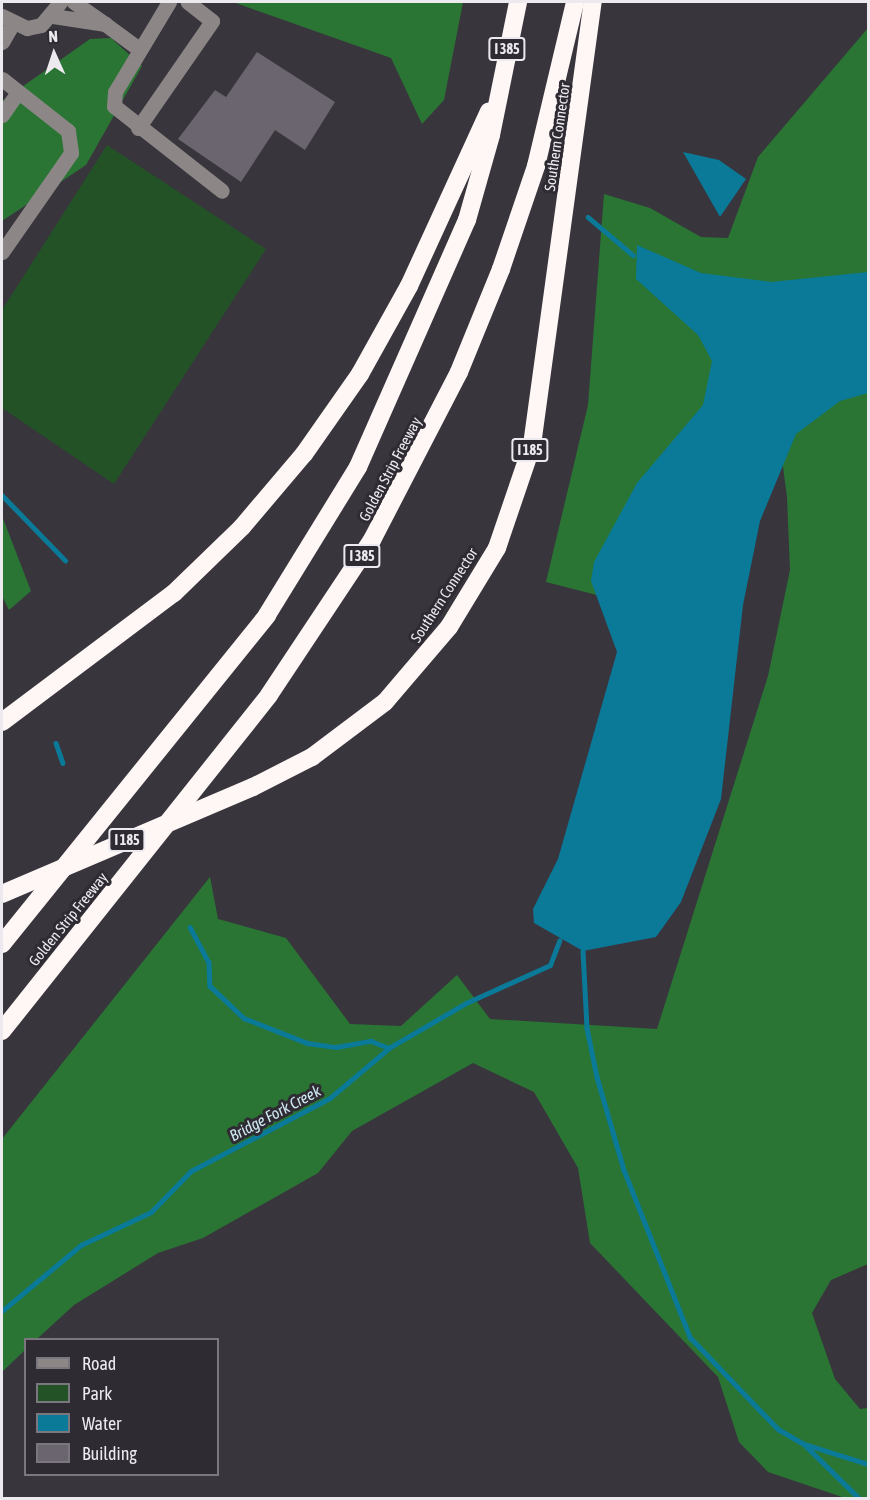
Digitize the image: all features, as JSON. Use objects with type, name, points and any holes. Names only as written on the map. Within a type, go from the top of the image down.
[{"type":"highway","name":"Golden Strip Freeway","points":[[2,944],[267,615],[358,467],[467,220],[491,135],[496,96],[518,2]]},
{"type":"highway","name":"Golden Strip Freeway","points":[[2,1031],[269,695],[378,531],[454,382],[501,269],[536,166],[575,2]]},
{"type":"highway","name":"Southern Connector","points":[[2,894],[253,787],[312,757],[385,702],[449,627],[497,548],[532,444],[593,2]]},
{"type":"highway","points":[[2,722],[174,593],[242,527],[304,454],[360,374],[409,286],[496,96]]},
{"type":"street","points":[[2,42],[7,20],[41,25],[53,16],[60,2]]},
{"type":"street","points":[[74,2],[139,49]]},
{"type":"street","points":[[169,2],[139,49],[114,106],[138,128],[222,191]]},
{"type":"street","points":[[138,128],[212,21],[188,2]]},
{"type":"street","points":[[53,16],[105,24]]},
{"type":"street","points":[[2,79],[68,131],[71,153],[2,252]]},
{"type":"street","points":[[2,115],[18,92]]},
{"type":"green space","points":[[233,2],[463,2],[444,100],[422,124],[391,58]]},
{"type":"green space","points":[[868,28],[868,1264],[831,1280],[812,1313],[835,1379],[860,1409],[868,1408],[868,1498],[845,1498],[768,1472],[739,1442],[718,1377],[590,1243],[578,1168],[534,1092],[473,1063],[352,1131],[318,1173],[203,1238],[158,1253],[74,1305],[38,1338],[24,1338],[24,1351],[2,1372],[2,1139],[210,877],[218,919],[286,938],[350,1024],[401,1026],[457,975],[490,1019],[657,1029],[768,676],[790,570],[787,497],[781,452],[628,603],[546,582],[588,405],[604,194],[650,208],[701,237],[728,238],[758,157]]},
{"type":"green space","points":[[111,38],[142,66],[86,165],[2,221],[2,101],[90,39]]},
{"type":"green space","points":[[107,145],[266,249],[114,484],[2,408],[2,310]]},
{"type":"green space","points":[[2,516],[31,591],[9,610],[2,596]]},
{"type":"water","points":[[683,152],[719,160],[746,179],[720,217]]},
{"type":"water","points":[[637,245],[701,273],[771,282],[868,272],[868,393],[840,401],[796,434],[760,521],[743,605],[721,799],[681,902],[656,937],[583,951],[534,923],[533,909],[558,859],[617,652],[591,581],[594,562],[637,483],[703,405],[712,361],[698,335],[636,279]]},
{"type":"building","points":[[257,52],[335,102],[305,150],[275,130],[241,182],[178,139],[215,90],[226,97]]},
{"type":"waterway","points":[[588,217],[633,255]]},
{"type":"waterway","points":[[2,495],[65,560]]},
{"type":"waterway","points":[[56,743],[63,763]]},
{"type":"waterway","points":[[190,927],[209,962],[210,986],[244,1018],[307,1043],[336,1047],[371,1041],[389,1048]]},
{"type":"waterway","name":"Bridge Fork Creek","points":[[2,1311],[81,1245],[151,1212],[191,1171],[330,1098],[389,1048],[466,1003],[550,965],[559,941]]},
{"type":"waterway","points":[[583,951],[587,1028],[597,1077],[624,1170],[690,1337],[778,1429],[804,1444],[868,1464]]},
{"type":"waterway","points":[[806,1446],[859,1498]]}]
